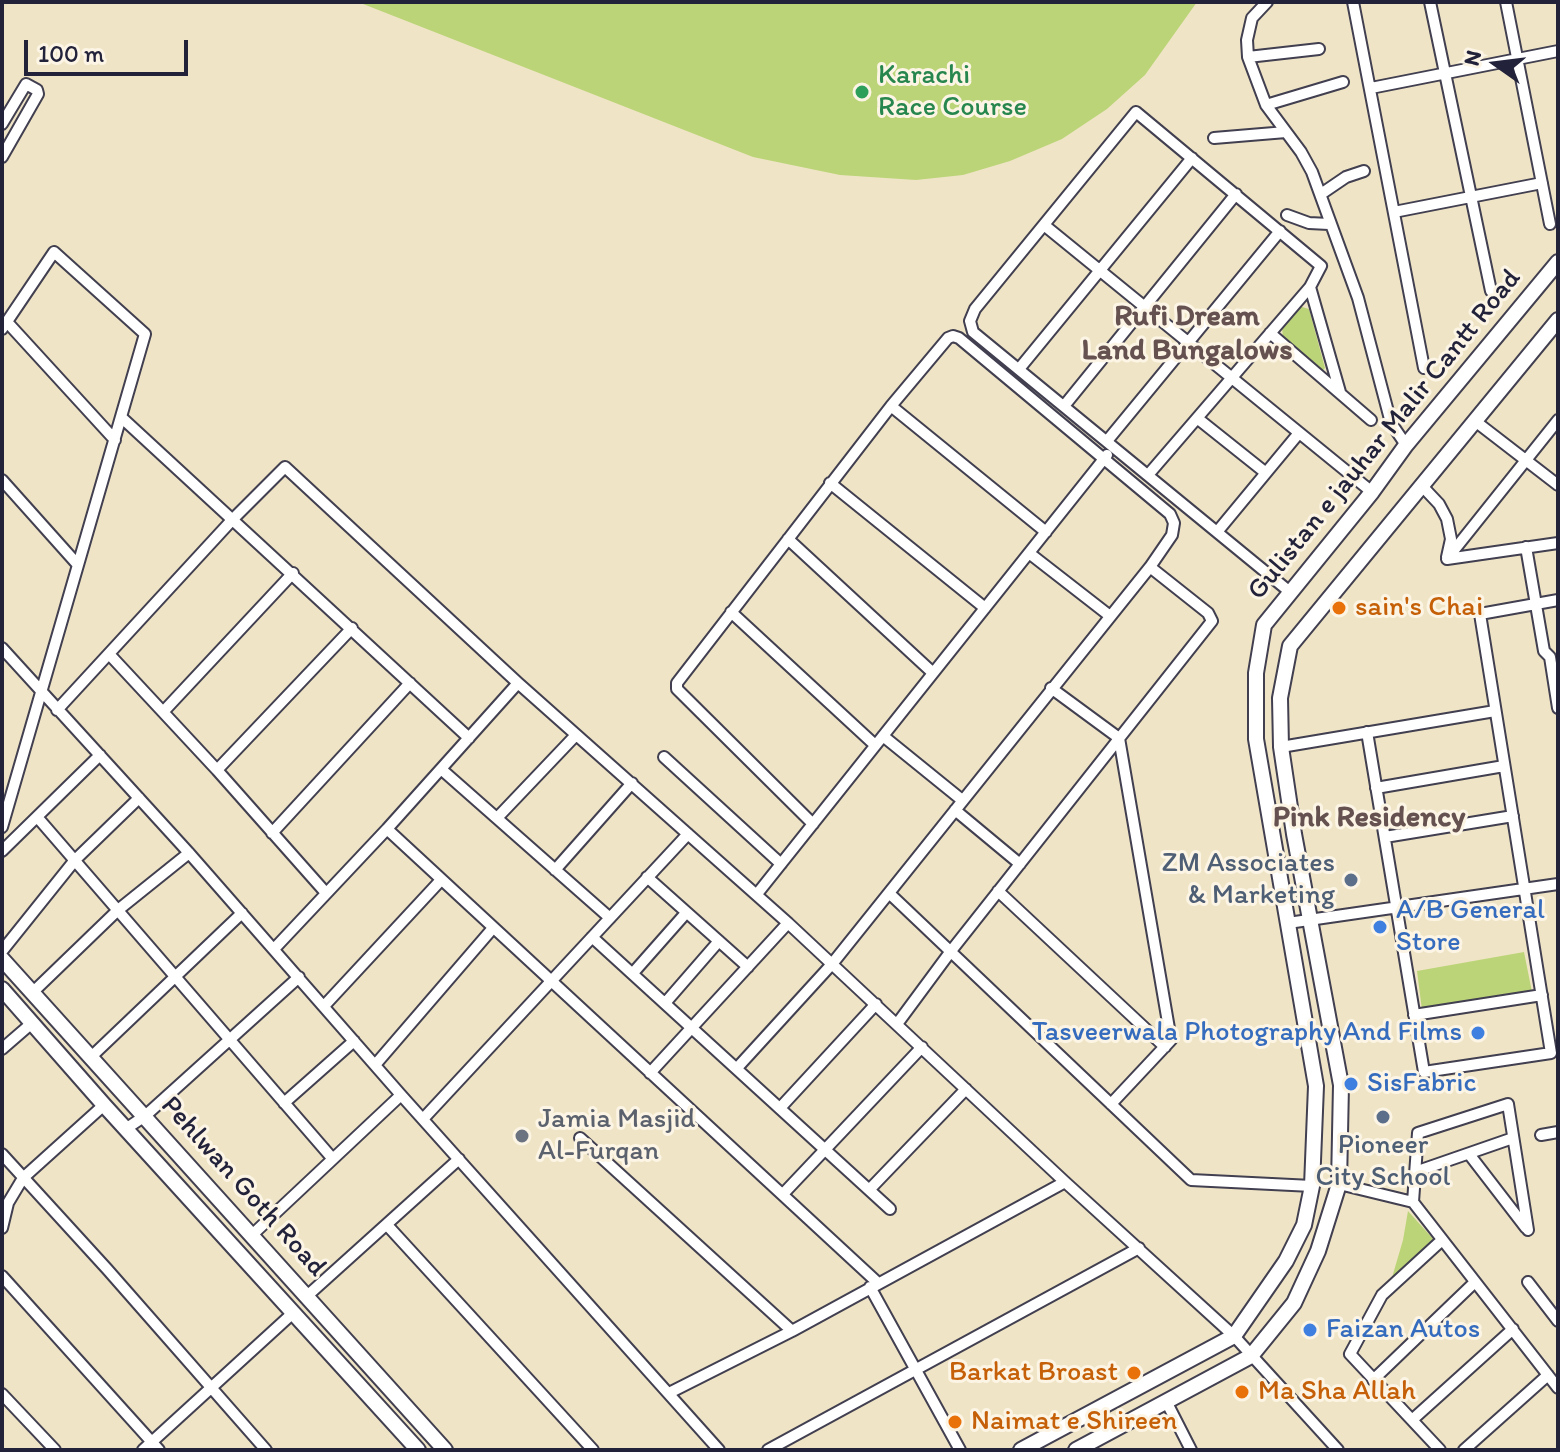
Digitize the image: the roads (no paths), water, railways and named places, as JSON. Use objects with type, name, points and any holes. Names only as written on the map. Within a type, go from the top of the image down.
[{"type":"main road","name":"Gulistan e jauhar Malir Cantt Road","points":[[1021,1450],[1234,1336],[1286,1261],[1304,1225],[1312,1186],[1316,1086],[1256,739],[1256,673],[1264,625],[1372,492],[1406,445],[1558,262]]},
{"type":"main road","points":[[1076,1450],[1251,1356],[1294,1303],[1318,1251],[1339,1184],[1341,1085],[1281,747],[1280,698],[1290,646],[1558,320]]},
{"type":"main road","name":"Pehlwan Goth Road","points":[[2,959],[445,1450]]},
{"type":"main road","name":"Pehlwan Goth Road","points":[[2,989],[418,1450]]},
{"type":"street","points":[[1267,2],[1252,18],[1247,40],[1248,57],[1266,105],[1301,152],[1321,194],[1329,224],[1358,298],[1391,423],[1406,445]]},
{"type":"street","points":[[1353,2],[1424,368]]},
{"type":"street","points":[[1430,2],[1491,291]]},
{"type":"street","points":[[1506,2],[1550,224]]},
{"type":"street","points":[[1248,57],[1319,49]]},
{"type":"street","points":[[1371,88],[1558,51]]},
{"type":"street","points":[[1266,105],[1343,82]]},
{"type":"street","points":[[2,124],[25,85],[29,84],[37,90],[38,94],[2,157]]},
{"type":"street","points":[[1148,475],[1310,287],[1321,266],[1133,112],[975,309],[970,321],[973,332],[1290,592]]},
{"type":"street","points":[[1214,138],[1286,132]]},
{"type":"street","points":[[1019,369],[1192,158]]},
{"type":"street","points":[[1321,194],[1346,177],[1364,171]]},
{"type":"street","points":[[1394,212],[1542,183]]},
{"type":"street","points":[[1064,406],[1236,194]]},
{"type":"street","points":[[1287,215],[1309,223],[1329,224]]},
{"type":"street","points":[[1044,225],[1372,492]]},
{"type":"street","points":[[757,894],[1105,458],[1110,443],[1188,342],[1280,231]]},
{"type":"street","points":[[2,827],[5,804],[41,692],[115,440],[145,334],[54,252],[4,325],[115,440]]},
{"type":"street","points":[[1310,287],[1340,392]]},
{"type":"street","points":[[1270,333],[1371,420]]},
{"type":"street","points":[[737,1068],[832,964],[1150,567],[1172,535],[1174,523],[1170,514],[953,336],[948,338],[891,406],[677,683],[677,689],[813,824]]},
{"type":"street","points":[[891,406],[1046,532]]},
{"type":"street","points":[[121,417],[469,738]]},
{"type":"street","points":[[1197,418],[1266,473]]},
{"type":"street","points":[[1447,559],[1558,420]]},
{"type":"street","points":[[1475,421],[1558,485]]},
{"type":"street","points":[[1217,532],[1299,433]]},
{"type":"street","points":[[57,710],[285,467],[518,683],[757,894],[1234,1336],[1338,1450]]},
{"type":"street","points":[[2,480],[78,565]]},
{"type":"street","points":[[830,483],[985,608]]},
{"type":"street","points":[[1422,486],[1439,504],[1447,519],[1451,539],[1447,559]]},
{"type":"street","points":[[788,539],[933,673]]},
{"type":"street","points":[[1447,559],[1558,543]]},
{"type":"street","points":[[1526,547],[1544,651],[1554,656],[1558,708]]},
{"type":"street","points":[[1029,553],[1110,616]]},
{"type":"street","points":[[897,1024],[951,951],[1212,621],[1208,613],[1150,567]]},
{"type":"street","points":[[163,712],[293,573]]},
{"type":"street","points":[[1367,732],[1424,1072],[1551,1053],[1480,614],[1558,600]]},
{"type":"street","points":[[731,612],[875,745]]},
{"type":"street","points":[[217,770],[352,628]]},
{"type":"street","points":[[2,648],[189,853],[719,1450]]},
{"type":"street","points":[[109,654],[326,893]]},
{"type":"street","points":[[272,833],[410,683]]},
{"type":"street","points":[[274,949],[518,683]]},
{"type":"street","points":[[1051,688],[1119,738],[1171,1040],[1111,1104]]},
{"type":"street","points":[[1281,747],[1495,711]]},
{"type":"street","points":[[497,818],[576,735]]},
{"type":"street","points":[[883,736],[962,800]]},
{"type":"street","points":[[2,851],[100,755]]},
{"type":"street","points":[[664,757],[781,864]]},
{"type":"street","points":[[1376,788],[1504,766]]},
{"type":"street","points":[[441,769],[610,918]]},
{"type":"street","points":[[555,870],[632,783]]},
{"type":"street","points":[[2,951],[75,860],[139,798]]},
{"type":"street","points":[[955,810],[1020,864]]},
{"type":"street","points":[[1385,837],[1513,816]]},
{"type":"street","points":[[38,818],[332,1158]]},
{"type":"street","points":[[387,829],[783,1194],[874,1285],[915,1369],[960,1450]]},
{"type":"street","points":[[423,1119],[688,834]]},
{"type":"street","points":[[32,993],[118,910],[189,853]]},
{"type":"street","points":[[647,877],[748,967]]},
{"type":"street","points":[[324,1006],[441,880]]},
{"type":"street","points":[[1288,923],[1558,884]]},
{"type":"street","points":[[998,891],[1165,1047]]},
{"type":"street","points":[[889,893],[1191,1180],[1312,1186]]},
{"type":"street","points":[[91,1057],[242,913]]},
{"type":"street","points":[[633,973],[686,913]]},
{"type":"street","points":[[650,1073],[788,923]]},
{"type":"street","points":[[375,1065],[493,928]]},
{"type":"street","points":[[592,937],[890,1209]]},
{"type":"street","points":[[666,1002],[719,941]]},
{"type":"street","points":[[127,1128],[145,1116],[299,977]]},
{"type":"street","points":[[1414,1015],[1542,995]]},
{"type":"street","points":[[780,1108],[876,1004]]},
{"type":"street","points":[[2,1049],[32,1023]]},
{"type":"street","points":[[284,1103],[354,1041]]},
{"type":"street","points":[[783,1194],[922,1047]]},
{"type":"street","points":[[869,1190],[966,1089]]},
{"type":"street","points":[[252,1235],[401,1095]]},
{"type":"street","points":[[1413,1202],[1418,1133],[1508,1104],[1528,1230],[1469,1154]]},
{"type":"street","points":[[2,1228],[8,1203],[23,1178],[104,1105]]},
{"type":"street","points":[[1541,1135],[1558,1132]]},
{"type":"street","points":[[580,1138],[792,1331]]},
{"type":"street","points":[[1415,1172],[1513,1138]]},
{"type":"street","points":[[2,1154],[266,1450]]},
{"type":"street","points":[[307,1296],[459,1159]]},
{"type":"street","points":[[669,1393],[792,1331],[1065,1182]]},
{"type":"street","points":[[1339,1184],[1413,1202],[1558,1388]]},
{"type":"street","points":[[387,1225],[593,1450]]},
{"type":"street","points":[[1440,1450],[1350,1354],[1382,1295],[1442,1240]]},
{"type":"street","points":[[768,1450],[1139,1248]]},
{"type":"street","points":[[2,1276],[152,1447],[293,1313]]},
{"type":"street","points":[[1373,1380],[1475,1282]]},
{"type":"street","points":[[1528,1282],[1558,1321]]},
{"type":"street","points":[[1412,1420],[1513,1329]]},
{"type":"street","points":[[1464,1450],[1548,1375]]},
{"type":"street","points":[[2,1394],[55,1450]]},
{"type":"street","points":[[1166,1401],[1191,1450]]},
{"type":"place","name":"Karachi Race Course","points":[[862,92]]},
{"type":"place","name":"sain's Chai","points":[[1339,608]]},
{"type":"place","name":"ZM Associates & Marketing","points":[[1351,880]]},
{"type":"place","name":"A/B General Store","points":[[1380,927]]},
{"type":"place","name":"Tasveerwala Photography And Films","points":[[1478,1033]]},
{"type":"place","name":"SisFabric","points":[[1351,1084]]},
{"type":"place","name":"Pioneer City School","points":[[1383,1117]]},
{"type":"place","name":"Jamia Masjid Al-Furqan","points":[[522,1136]]},
{"type":"place","name":"Faizan Autos","points":[[1310,1330]]},
{"type":"place","name":"Barkat Broast","points":[[1134,1373]]},
{"type":"place","name":"Ma Sha Allah","points":[[1242,1392]]},
{"type":"place","name":"Naimat e Shireen","points":[[955,1422]]},
{"type":"district","name":"Rufi Dream Land Bungalows","points":[[1187,334]]},
{"type":"district","name":"Pink Residency","points":[[1369,818]]}]
